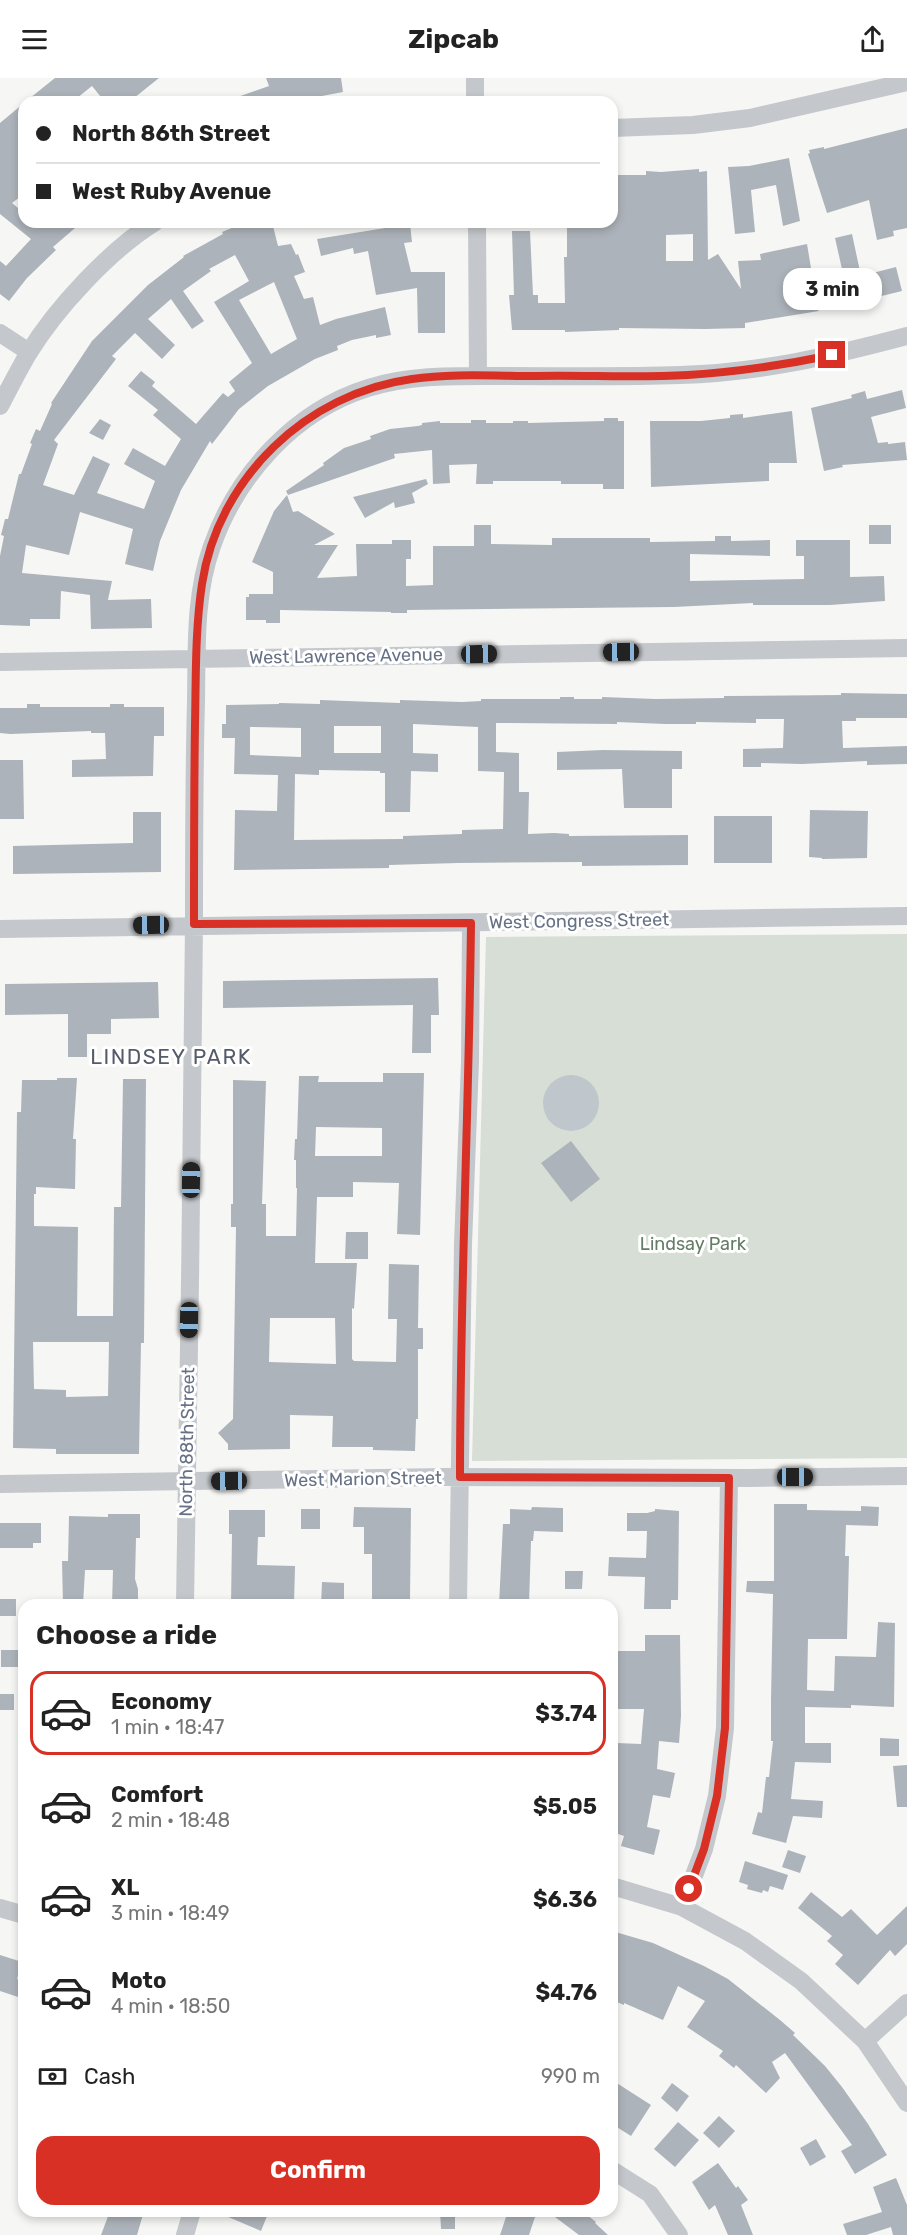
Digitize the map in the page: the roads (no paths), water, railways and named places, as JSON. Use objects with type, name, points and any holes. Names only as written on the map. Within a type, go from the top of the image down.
[{"type":"street","points":[[475,78],[475,96]]},
{"type":"street","points":[[618,128],[693,126],[750,118],[907,82]]},
{"type":"street","points":[[0,406],[29,352],[64,305],[112,254],[147,228]]},
{"type":"street","points":[[477,228],[478,376]]},
{"type":"street","points":[[0,333],[29,352]]},
{"type":"street","name":"North 88th Street","points":[[185,1599],[197,659],[202,582],[211,549],[228,506],[257,464],[291,430],[332,404],[367,388],[413,379],[478,376],[684,375],[743,371],[792,364],[907,336]]},
{"type":"street","name":"West Lawrence Avenue","points":[[0,663],[907,648]]},
{"type":"street","name":"West Congress Street","points":[[0,929],[194,924],[471,923],[907,916]]},
{"type":"street","points":[[458,1599],[463,1244],[470,1062],[471,923]]},
{"type":"street","name":"West Marion Street","points":[[0,1484],[460,1477],[907,1476]]},
{"type":"street","points":[[682,1907],[704,1849],[717,1796],[725,1728],[729,1478]]},
{"type":"street","points":[[618,1888],[682,1907],[745,1941],[801,1981],[865,2042],[907,2103]]},
{"type":"street","points":[[0,1908],[18,1913]]},
{"type":"street","points":[[865,2042],[907,2003]]},
{"type":"street","points":[[618,2174],[650,2194],[679,2235]]},
{"type":"street","points":[[185,2235],[190,2217]]},
{"type":"district","name":"LINDSEY PARK","points":[[171,1056]]},
{"type":"park label","name":"Lindsay Park","points":[[693,1244]]}]
